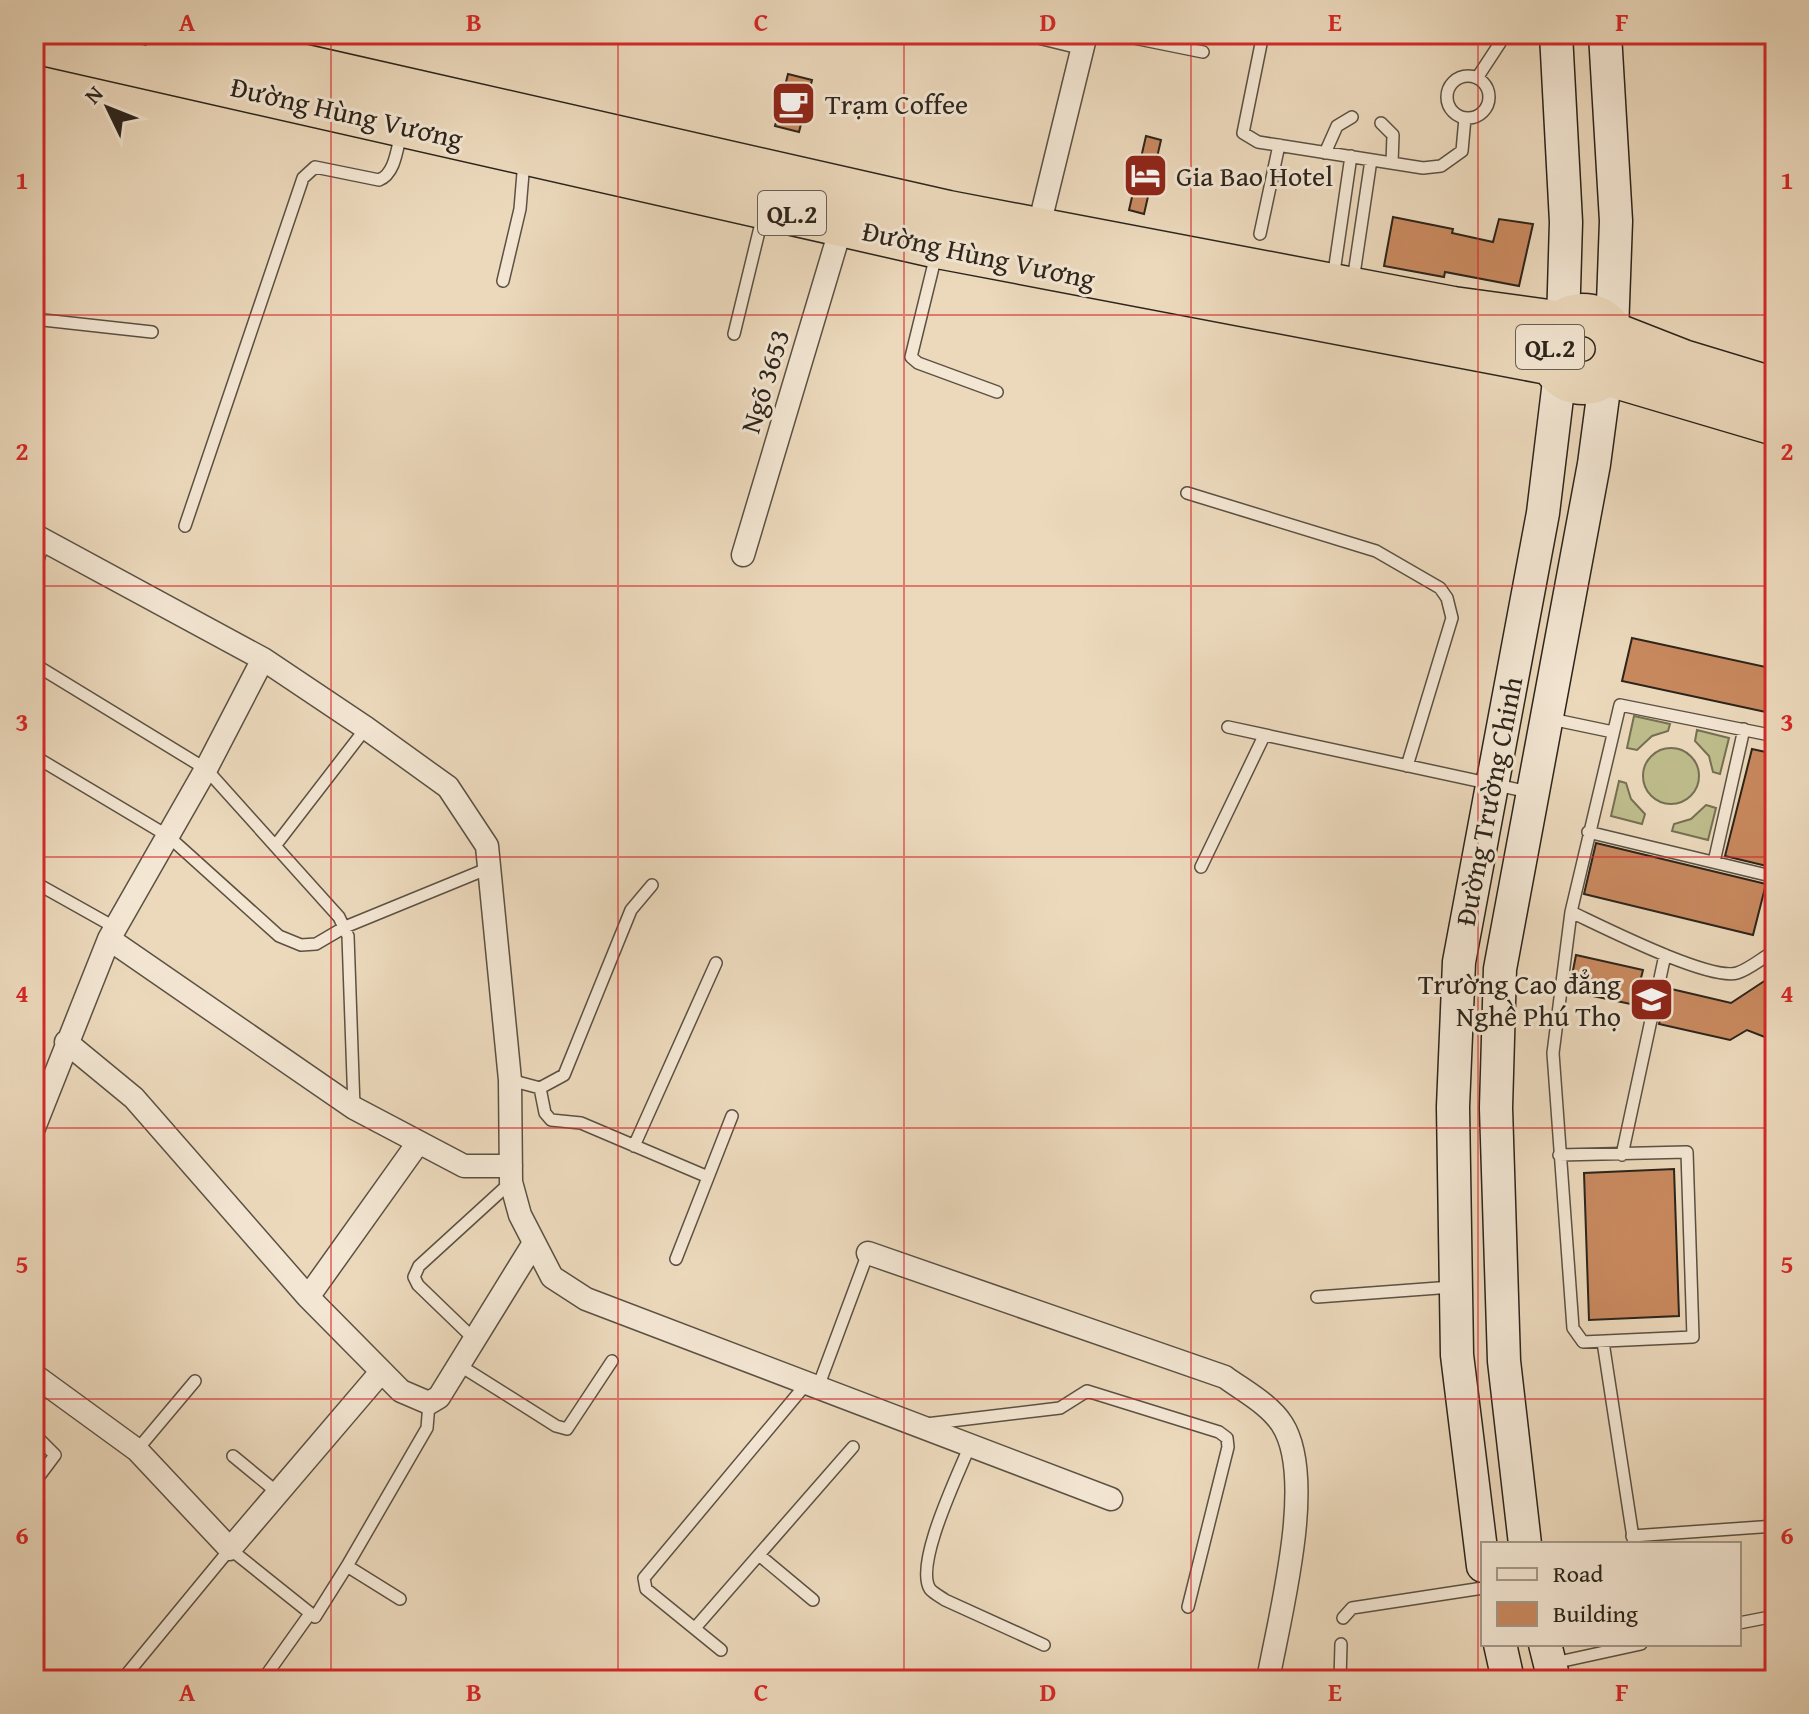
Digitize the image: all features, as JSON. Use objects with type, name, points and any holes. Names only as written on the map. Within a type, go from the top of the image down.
[{"type":"highway","name":"Đường Hùng Vương","points":[[164,34],[1038,230],[1342,287],[1563,323]]},
{"type":"highway","name":"Đường Hùng Vương","points":[[34,42],[938,247],[1557,369]]},
{"type":"highway","name":"QL.2","points":[[1610,346],[1583,382],[1557,369],[1551,342],[1563,323],[1575,316],[1589,316],[1602,321],[1610,346],[1775,424]]},
{"type":"highway","name":"QL.2","points":[[1610,346],[1683,361],[1775,389]]},
{"type":"main road","points":[[1556,34],[1566,222],[1563,323]]},
{"type":"main road","name":"Đường Trường Chinh","points":[[1525,1542],[1504,1361],[1496,1108],[1500,969],[1594,464],[1610,346],[1616,221],[1605,34]]},
{"type":"main road","name":"Đường Trường Chinh","points":[[1481,1550],[1457,1355],[1453,1107],[1459,962],[1543,513],[1557,369]]},
{"type":"main road","points":[[1500,1646],[1508,1680]]},
{"type":"street","points":[[1038,230],[1085,42]]},
{"type":"street","name":"Ngõ 3653","points":[[743,555],[842,224]]},
{"type":"street","points":[[39,538],[263,659],[448,787],[487,846],[510,1080],[511,1174],[520,1215],[552,1277],[586,1299],[1111,1499]]},
{"type":"street","points":[[34,1128],[40,1093],[113,934],[206,769],[263,659]]},
{"type":"street","points":[[113,934],[354,1108],[464,1166],[511,1174]]},
{"type":"street","points":[[66,1042],[134,1098],[308,1297],[401,1391],[429,1403],[439,1397],[534,1243]]},
{"type":"street","points":[[308,1297],[418,1143]]},
{"type":"street","points":[[868,1253],[1225,1377],[1261,1402],[1281,1423],[1291,1444],[1297,1479],[1294,1529],[1268,1680]]},
{"type":"street","points":[[34,1375],[137,1450],[230,1549],[381,1372]]},
{"type":"lane","points":[[1022,34],[1085,42]]},
{"type":"lane","points":[[1114,34],[1203,52]]},
{"type":"lane","points":[[1263,34],[1243,133],[1258,142],[1434,168],[1451,161],[1462,151],[1465,118]]},
{"type":"lane","points":[[1477,78],[1500,43],[1499,34]]},
{"type":"lane","points":[[1461,77],[1477,78],[1488,90],[1487,106],[1475,117],[1465,118],[1452,111],[1448,104],[1449,88],[1461,77]]},
{"type":"lane","points":[[1325,153],[1337,126],[1352,117]]},
{"type":"lane","points":[[1381,123],[1393,135],[1392,163]]},
{"type":"lane","points":[[185,526],[303,178],[315,167],[379,180],[385,178],[390,173],[404,125]]},
{"type":"lane","points":[[1260,234],[1279,145]]},
{"type":"lane","points":[[503,281],[520,209],[524,152]]},
{"type":"lane","points":[[1342,287],[1351,156]]},
{"type":"lane","points":[[1342,287],[1371,160]]},
{"type":"lane","points":[[734,334],[765,206]]},
{"type":"lane","points":[[938,247],[911,357],[918,363],[997,392]]},
{"type":"lane","points":[[34,319],[152,332]]},
{"type":"lane","points":[[1187,493],[1376,551],[1440,588],[1447,598],[1452,618],[1407,766]]},
{"type":"lane","points":[[34,573],[39,538]]},
{"type":"lane","points":[[34,664],[206,769],[345,927],[354,1108]]},
{"type":"lane","points":[[1559,1155],[1687,1152],[1693,1337],[1583,1342],[1573,1328],[1559,1155],[1553,1053],[1571,912],[1620,705],[1775,736]]},
{"type":"lane","points":[[1548,719],[1613,732]]},
{"type":"lane","points":[[1228,727],[1533,793]]},
{"type":"lane","points":[[275,846],[366,728]]},
{"type":"lane","points":[[1714,862],[1744,729]]},
{"type":"lane","points":[[1201,867],[1264,736]]},
{"type":"lane","points":[[34,756],[168,836],[279,936],[301,945],[316,944],[345,927],[489,868]]},
{"type":"lane","points":[[1588,832],[1775,877]]},
{"type":"lane","points":[[34,882],[113,934]]},
{"type":"lane","points":[[510,1080],[540,1088],[564,1075],[631,910],[652,885]]},
{"type":"lane","points":[[1571,912],[1665,955],[1728,973],[1737,973],[1775,951]]},
{"type":"lane","points":[[1622,1155],[1665,955]]},
{"type":"lane","points":[[634,1146],[716,963]]},
{"type":"lane","points":[[540,1088],[545,1113],[551,1120],[581,1123],[708,1177]]},
{"type":"lane","points":[[676,1259],[732,1116]]},
{"type":"lane","points":[[475,1341],[418,1285],[414,1277],[419,1266],[511,1174]]},
{"type":"lane","points":[[721,1650],[646,1589],[644,1578],[813,1385],[868,1253]]},
{"type":"lane","points":[[1317,1297],[1456,1286]]},
{"type":"lane","points":[[1603,1342],[1633,1540],[1775,1526]]},
{"type":"lane","points":[[459,1365],[556,1426],[567,1429],[612,1361]]},
{"type":"lane","points":[[137,1450],[195,1381]]},
{"type":"lane","points":[[917,1425],[1060,1408],[1087,1391],[1219,1432],[1227,1438],[1228,1447],[1188,1607]]},
{"type":"lane","points":[[122,1680],[230,1549],[315,1617],[427,1428],[429,1403]]},
{"type":"lane","points":[[34,1434],[55,1455],[34,1483]]},
{"type":"lane","points":[[970,1445],[928,1554],[925,1574],[930,1590],[945,1600],[1044,1645]]},
{"type":"lane","points":[[695,1628],[853,1447]]},
{"type":"lane","points":[[233,1456],[278,1493]]},
{"type":"lane","points":[[759,1555],[813,1600]]},
{"type":"lane","points":[[347,1566],[400,1599]]},
{"type":"lane","points":[[1343,1618],[1352,1608],[1481,1588]]},
{"type":"lane","points":[[267,1674],[309,1615]]},
{"type":"lane","points":[[1741,1623],[1775,1616]]},
{"type":"lane","points":[[1340,1680],[1341,1644]]},
{"type":"lane","points":[[1550,1663],[1631,1646]]},
{"type":"shaded area","points":[[1634,716],[1670,724],[1668,731],[1652,736],[1637,750],[1627,748]]},
{"type":"shaded area","points":[[1697,730],[1729,738],[1720,774],[1713,772],[1709,756],[1695,741]]},
{"type":"shaded area","points":[[1671,748],[1691,756],[1699,776],[1691,796],[1671,804],[1651,796],[1643,776],[1651,756]]},
{"type":"shaded area","points":[[1619,781],[1626,783],[1631,799],[1645,814],[1642,824],[1611,816]]},
{"type":"shaded area","points":[[1706,805],[1716,808],[1708,840],[1672,831],[1674,824],[1691,819]]},
{"type":"building","name":"Trạm Coffee","points":[[788,74],[812,80],[799,132],[775,126]]},
{"type":"building","name":"Gia Bao Hotel","points":[[1146,136],[1161,140],[1144,214],[1129,210]]},
{"type":"building","points":[[1393,217],[1453,229],[1452,233],[1493,242],[1499,219],[1533,224],[1519,286],[1445,272],[1444,277],[1384,266]]},
{"type":"building","points":[[1632,638],[1775,669],[1775,714],[1622,681]]},
{"type":"building","points":[[1752,749],[1775,754],[1775,868],[1725,856]]},
{"type":"building","points":[[1596,843],[1766,884],[1753,935],[1584,894]]},
{"type":"building","points":[[1576,955],[1643,970],[1640,982],[1650,984],[1645,1007],[1569,991]]},
{"type":"building","points":[[1775,974],[1775,1041],[1747,1030],[1730,1040],[1659,1024],[1667,988],[1731,1003]]},
{"type":"building","points":[[1674,1169],[1679,1316],[1589,1320],[1584,1173]]},
{"type":"place","name":"Trạm Coffee","points":[[794,103]]},
{"type":"place","name":"Gia Bao Hotel","points":[[1145,175]]},
{"type":"place","name":"Trường Cao đẳng Nghề Phú Thọ","points":[[1652,999]]}]
